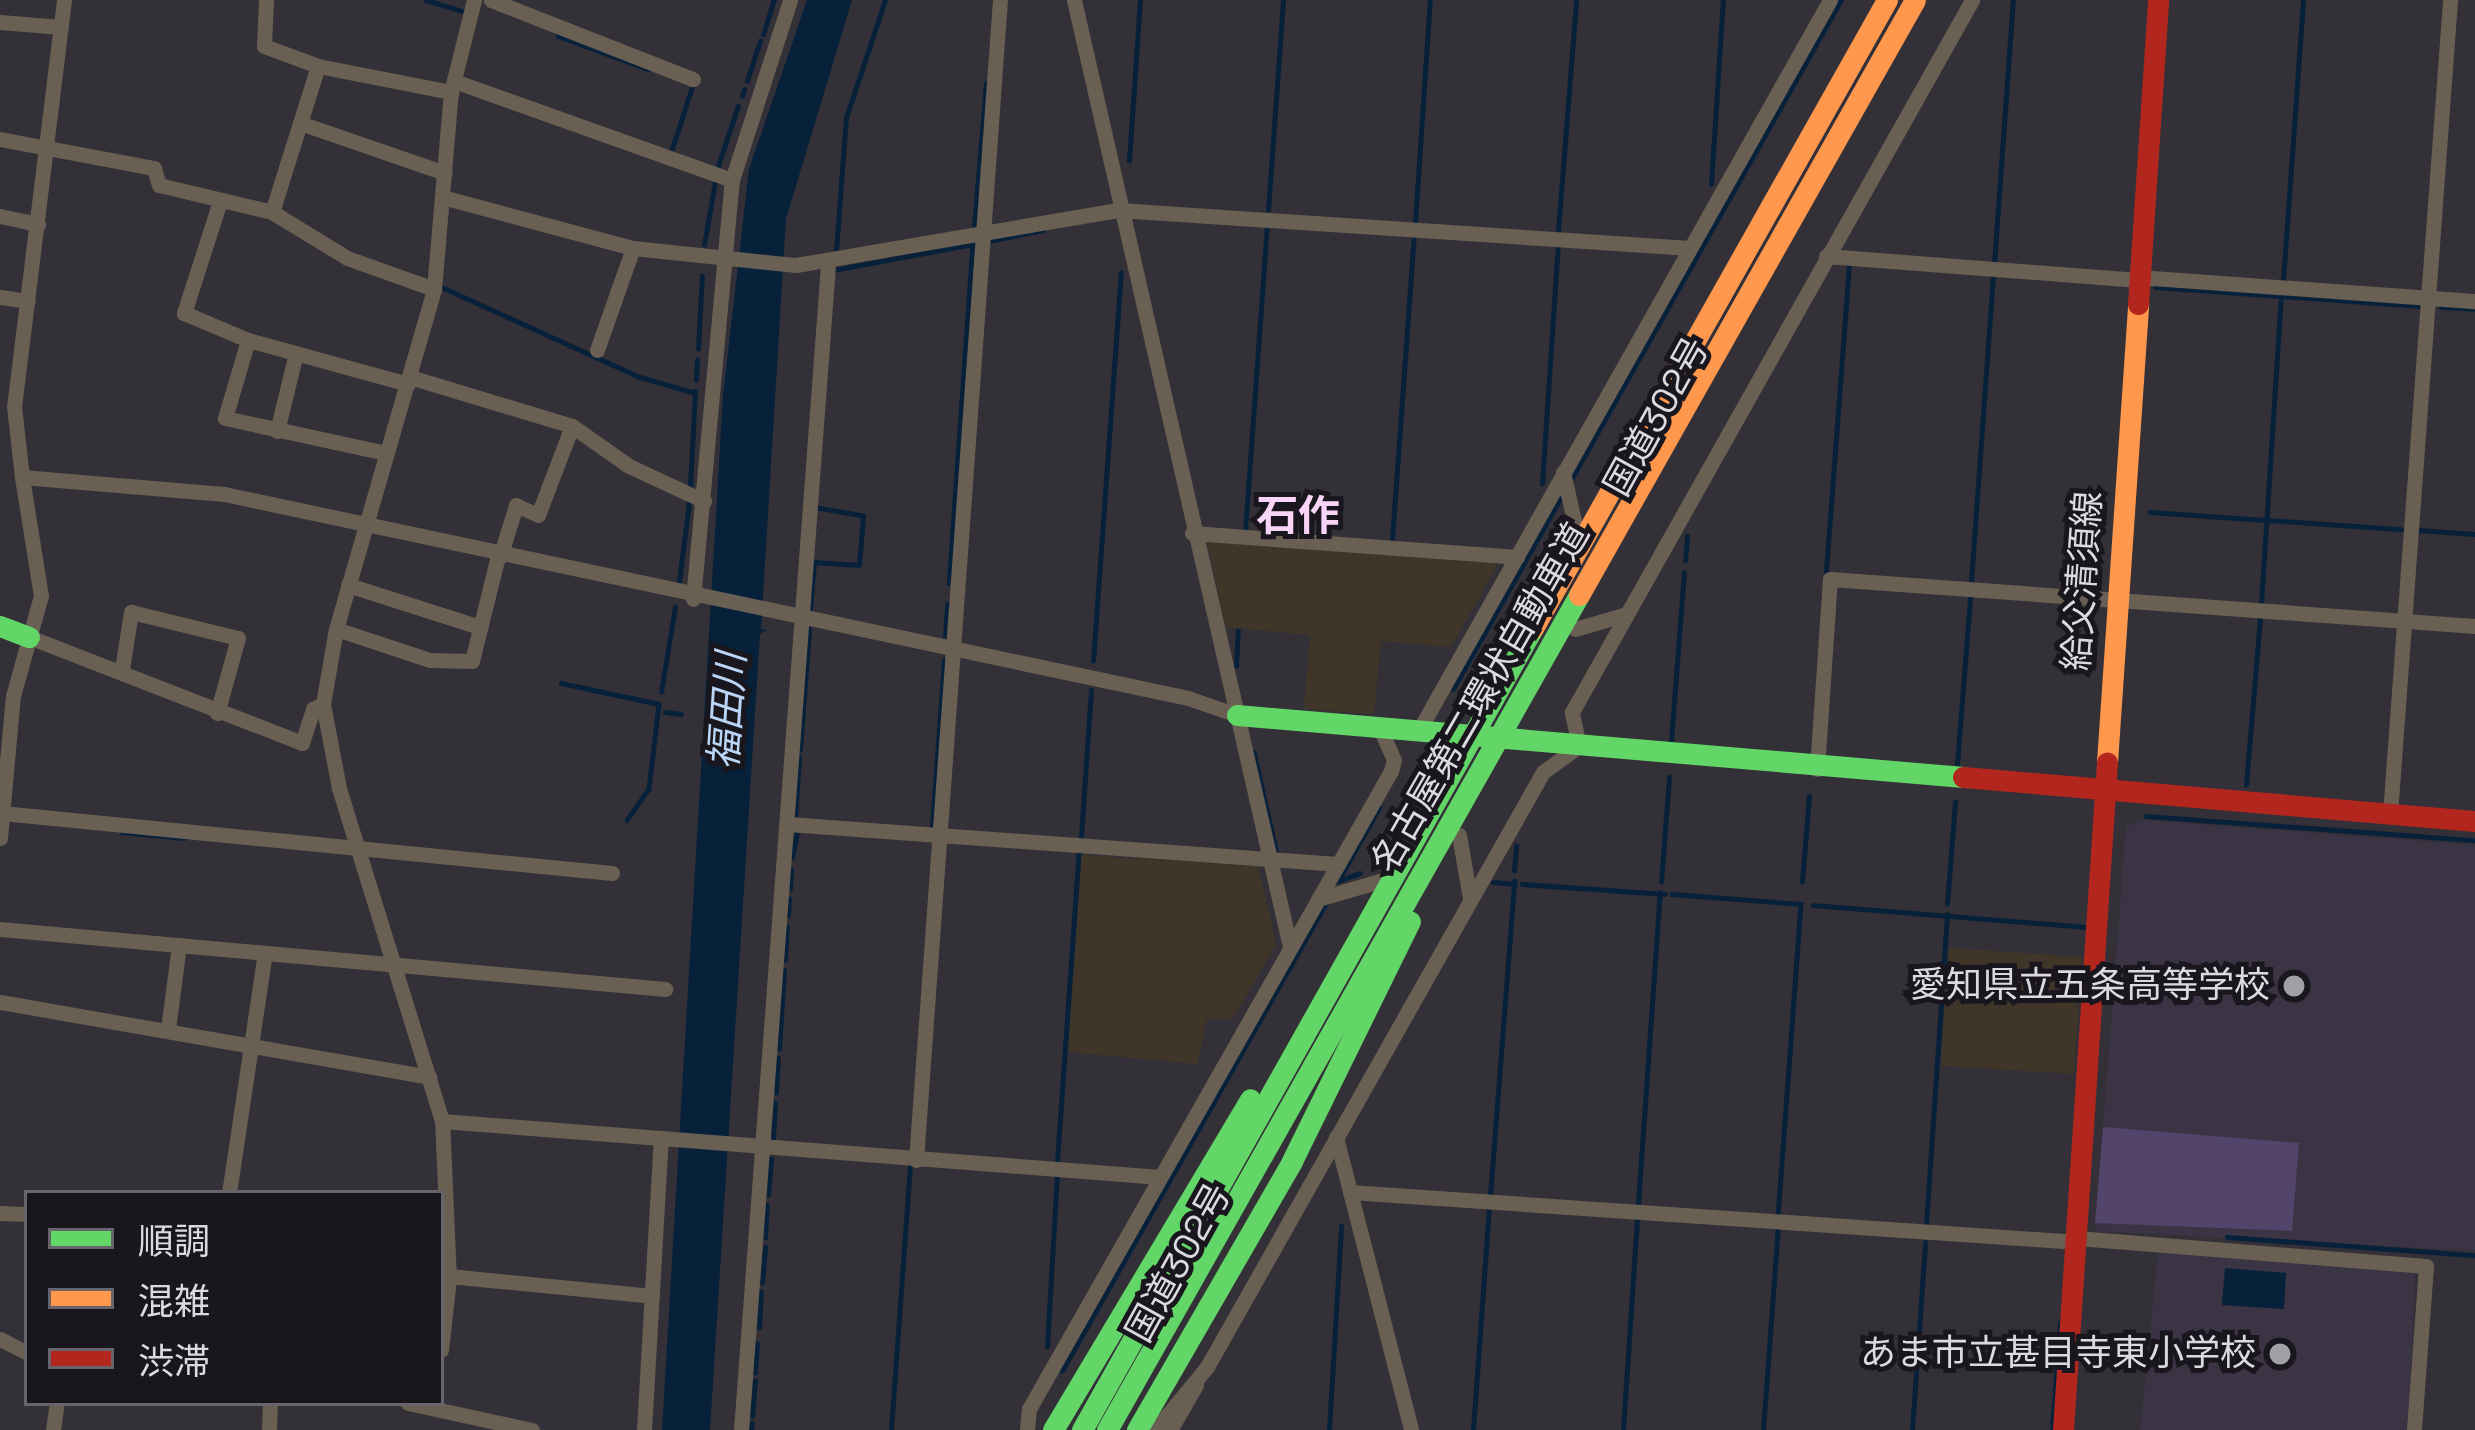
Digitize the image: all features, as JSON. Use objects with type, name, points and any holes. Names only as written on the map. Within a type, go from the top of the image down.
[{"type":"main road","name":"名古屋第二環状自動車道","points":[[1082,1430],[1887,0]]},
{"type":"main road","name":"名古屋第二環状自動車道","points":[[1107,1430],[1915,0]]},
{"type":"main road","name":"国道302号","points":[[1122,1430],[1930,0]]},
{"type":"main road","name":"給父清須線","points":[[2063,1430],[2101,792],[2158,0]]},
{"type":"main road","points":[[0,626],[29,637]]},
{"type":"main road","points":[[1237,715],[1816,769],[2475,821]]},
{"type":"main road","points":[[1137,1430],[1354,1043],[1412,919]]},
{"type":"main road","points":[[1052,1430],[1152,1254],[1259,1086],[1374,983]]},
{"type":"street","points":[[0,838],[4,729],[40,583],[7,405],[28,301],[64,0]]},
{"type":"street","points":[[266,0],[262,43],[318,66],[453,86],[732,180]]},
{"type":"street","points":[[444,1190],[442,1120],[323,704],[336,628],[434,289],[453,86],[474,0]]},
{"type":"street","points":[[490,0],[693,79]]},
{"type":"street","points":[[697,600],[732,180],[790,0]]},
{"type":"street","points":[[916,1160],[1000,0]]},
{"type":"street","points":[[1074,0],[1237,715],[1265,859],[1290,947]]},
{"type":"street","points":[[1418,732],[1830,0]]},
{"type":"street","points":[[1170,1430],[1543,772],[1579,746],[1572,712],[1972,0]]},
{"type":"street","points":[[2390,814],[2450,0]]},
{"type":"street","points":[[0,22],[61,27]]},
{"type":"street","points":[[272,212],[318,66]]},
{"type":"street","points":[[300,123],[446,173]]},
{"type":"street","points":[[0,139],[154,168],[159,184],[272,212],[347,258],[434,289]]},
{"type":"street","points":[[446,198],[633,248],[796,266],[1120,209],[1690,248]]},
{"type":"street","points":[[220,201],[184,313],[248,340],[572,426],[629,466],[704,501]]},
{"type":"street","points":[[0,216],[38,224]]},
{"type":"street","points":[[597,350],[633,248]]},
{"type":"street","points":[[1826,256],[2475,301]]},
{"type":"street","points":[[741,1430],[828,264]]},
{"type":"street","points":[[0,297],[28,301]]},
{"type":"street","points":[[248,340],[225,418],[386,453]]},
{"type":"street","points":[[278,431],[296,353]]},
{"type":"street","points":[[336,628],[430,659],[472,661],[516,505],[538,514],[572,426]]},
{"type":"street","points":[[1563,472],[1592,598]]},
{"type":"street","points":[[22,477],[224,494],[697,600],[952,647],[1237,715]]},
{"type":"street","points":[[1192,532],[1517,557]]},
{"type":"street","points":[[1816,769],[1830,579],[2475,626]]},
{"type":"street","points":[[348,585],[480,627]]},
{"type":"street","points":[[122,669],[130,612],[238,638],[217,713]]},
{"type":"street","points":[[1575,629],[1627,614]]},
{"type":"street","points":[[29,637],[122,669],[217,713],[302,743],[313,709],[323,704]]},
{"type":"street","points":[[1017,1430],[1394,760],[1380,728]]},
{"type":"street","points":[[2,813],[612,873]]},
{"type":"street","points":[[788,824],[1338,864]]},
{"type":"street","points":[[1459,835],[1470,898]]},
{"type":"street","points":[[1318,899],[1443,863]]},
{"type":"street","points":[[0,928],[665,989]]},
{"type":"street","points":[[168,1029],[179,945]]},
{"type":"street","points":[[230,1190],[265,953]]},
{"type":"street","points":[[0,1002],[429,1077]]},
{"type":"street","points":[[442,1120],[1160,1177]]},
{"type":"street","points":[[1336,1137],[1411,1430]]},
{"type":"street","points":[[644,1430],[664,1140]]},
{"type":"street","points":[[1350,1192],[2426,1266],[2414,1430]]},
{"type":"street","points":[[444,1199],[446,1278],[652,1297]]},
{"type":"street","points":[[1155,1430],[1207,1367]]},
{"type":"street","points":[[439,1406],[532,1430]]},
{"type":"street","points":[[1027,1430],[1029,1409]]},
{"type":"shaded area","points":[[1207,542],[1493,560],[1497,566],[1451,647],[1381,641],[1374,714],[1304,709],[1310,635],[1226,627]]},
{"type":"shaded area","name":"愛知県立五条高等学校","points":[[2144,820],[2475,845],[2475,1251],[2095,1231],[2126,826]]},
{"type":"shaded area","points":[[1081,855],[1258,866],[1276,944],[1233,1019],[1207,1019],[1197,1064],[1068,1052]]},
{"type":"shaded area","points":[[1949,948],[2082,957],[2074,1074],[1941,1066]]},
{"type":"shaded area","points":[[2103,1127],[2299,1143],[2292,1231],[2095,1223]]},
{"type":"shaded area","name":"あま市立甚目寺東小学校","points":[[2158,1252],[2415,1272],[2409,1430],[2140,1430]]},
{"type":"water","name":"福田川","points":[[807,0],[852,0],[786,219],[761,629],[767,630],[760,634],[710,1430],[662,1430],[723,395],[749,169]]},
{"type":"water","points":[[2225,1268],[2286,1273],[2284,1309],[2222,1305]]},
{"type":"waterway","points":[[426,0],[461,11]]},
{"type":"waterway","points":[[763,35],[774,0]]},
{"type":"waterway","points":[[836,251],[846,118],[885,0]]},
{"type":"waterway","points":[[1129,161],[1140,0]]},
{"type":"waterway","points":[[1268,210],[1283,0]]},
{"type":"waterway","points":[[1415,223],[1430,0]]},
{"type":"waterway","points":[[1558,231],[1576,0]]},
{"type":"waterway","points":[[1711,184],[1723,0]]},
{"type":"waterway","points":[[1572,478],[1841,0]]},
{"type":"waterway","points":[[1994,264],[2013,0]]},
{"type":"waterway","points":[[2283,280],[2303,0]]},
{"type":"waterway","points":[[558,36],[648,69]]},
{"type":"waterway","points":[[747,81],[760,41]]},
{"type":"waterway","points":[[974,227],[986,83]]},
{"type":"waterway","points":[[671,152],[693,84]]},
{"type":"waterway","points":[[742,96],[744,89]]},
{"type":"waterway","points":[[717,169],[738,106]]},
{"type":"waterway","points":[[704,245],[715,181]]},
{"type":"waterway","points":[[1245,531],[1267,225]]},
{"type":"waterway","points":[[989,241],[1043,230]]},
{"type":"waterway","points":[[1392,540],[1414,235]]},
{"type":"waterway","points":[[834,270],[973,244],[949,583]]},
{"type":"waterway","points":[[1542,484],[1558,244]]},
{"type":"waterway","points":[[1826,571],[1849,265]]},
{"type":"waterway","points":[[1093,661],[1121,273]]},
{"type":"waterway","points":[[698,349],[702,276]]},
{"type":"waterway","points":[[1971,582],[1993,276]]},
{"type":"waterway","points":[[2156,287],[2423,306]]},
{"type":"waterway","points":[[444,288],[637,376],[695,393]]},
{"type":"waterway","points":[[2261,604],[2281,293]]},
{"type":"waterway","points":[[2441,307],[2475,309]]},
{"type":"waterway","points":[[696,380],[697,360]]},
{"type":"waterway","points":[[690,487],[695,391]]},
{"type":"waterway","points":[[1453,689],[1560,499]]},
{"type":"waterway","points":[[679,582],[689,502]]},
{"type":"waterway","points":[[810,609],[814,562],[859,565],[863,516],[817,508]]},
{"type":"waterway","points":[[2150,512],[2401,529]]},
{"type":"waterway","points":[[2418,530],[2475,534]]},
{"type":"waterway","points":[[1685,561],[1687,536]]},
{"type":"waterway","points":[[1671,741],[1684,572]]},
{"type":"waterway","points":[[1957,764],[1970,597]]},
{"type":"waterway","points":[[945,636],[947,604]]},
{"type":"waterway","points":[[661,692],[675,607]]},
{"type":"waterway","points":[[2246,785],[2260,618]]},
{"type":"waterway","points":[[800,750],[809,629]]},
{"type":"waterway","points":[[1236,666],[1238,631]]},
{"type":"waterway","points":[[932,827],[944,660]]},
{"type":"waterway","points":[[561,683],[659,704],[649,789],[627,820]]},
{"type":"waterway","points":[[1081,837],[1091,690]]},
{"type":"waterway","points":[[665,712],[681,714]]},
{"type":"waterway","points":[[1254,752],[1277,854]]},
{"type":"waterway","points":[[795,818],[799,757]]},
{"type":"waterway","points":[[1661,882],[1669,777]]},
{"type":"waterway","points":[[1802,882],[1809,796]]},
{"type":"waterway","points":[[1947,904],[1955,802]]},
{"type":"waterway","points":[[1338,881],[1379,808]]},
{"type":"waterway","points":[[2146,816],[2475,840]]},
{"type":"waterway","points":[[122,832],[184,838]]},
{"type":"waterway","points":[[792,858],[797,832]]},
{"type":"waterway","points":[[1514,871],[1516,846]]},
{"type":"waterway","points":[[1057,1162],[1079,851]]},
{"type":"waterway","points":[[790,889],[791,870]]},
{"type":"waterway","points":[[1338,881],[1360,873]]},
{"type":"waterway","points":[[1490,1196],[1514,881]]},
{"type":"waterway","points":[[1493,882],[1515,884]]},
{"type":"waterway","points":[[1522,884],[1665,894]]},
{"type":"waterway","points":[[1638,1204],[1660,893]]},
{"type":"waterway","points":[[1672,894],[1801,904],[1778,1216]]},
{"type":"waterway","points":[[788,916],[789,899]]},
{"type":"waterway","points":[[1062,1371],[1326,903]]},
{"type":"waterway","points":[[1813,905],[2086,927]]},
{"type":"waterway","points":[[1926,1224],[1947,915]]},
{"type":"waterway","points":[[785,960],[787,927]]},
{"type":"waterway","points":[[779,1049],[784,970]]},
{"type":"waterway","points":[[776,1093],[778,1058]]},
{"type":"waterway","points":[[773,1138],[775,1103]]},
{"type":"waterway","points":[[768,1195],[771,1159]]},
{"type":"waterway","points":[[891,1430],[910,1166]]},
{"type":"waterway","points":[[1047,1347],[1057,1173]]},
{"type":"waterway","points":[[765,1238],[767,1205]]},
{"type":"waterway","points":[[1473,1430],[1489,1208]]},
{"type":"waterway","points":[[1623,1430],[1637,1218]]},
{"type":"waterway","points":[[1329,1430],[1341,1226]]},
{"type":"waterway","points":[[1763,1430],[1778,1228]]},
{"type":"waterway","points":[[2227,1237],[2475,1255]]},
{"type":"waterway","points":[[1912,1430],[1925,1242]]},
{"type":"waterway","points":[[762,1283],[765,1247]]},
{"type":"waterway","points":[[759,1328],[761,1292]]},
{"type":"waterway","points":[[2052,1430],[2060,1323]]},
{"type":"waterway","points":[[755,1373],[757,1344]]},
{"type":"waterway","points":[[752,1416],[755,1381]]},
{"type":"waterway","points":[[751,1430],[752,1423]]},
{"type":"traffic: fast","points":[[1107,1430],[1579,595]]},
{"type":"traffic: fast","points":[[0,626],[29,637]]},
{"type":"traffic: fast","points":[[1082,1430],[1533,628]]},
{"type":"traffic: fast","points":[[1237,715],[1963,777]]},
{"type":"traffic: fast","points":[[1137,1430],[1292,1161],[1410,921]]},
{"type":"traffic: fast","points":[[1053,1430],[1250,1099]]},
{"type":"traffic: slow","points":[[1533,628],[1887,0]]},
{"type":"traffic: slow","points":[[1579,595],[1915,0]]},
{"type":"traffic: slow","points":[[2107,762],[2138,304]]},
{"type":"traffic: jam","points":[[2138,304],[2158,0]]},
{"type":"traffic: jam","points":[[2063,1430],[2107,762]]},
{"type":"traffic: jam","points":[[1963,777],[2475,821]]},
{"type":"place","name":"愛知県立五条高等学校","points":[[2294,986]]},
{"type":"place","name":"あま市立甚目寺東小学校","points":[[2280,1354]]},
{"type":"district","name":"石作","points":[[1298,516]]}]
